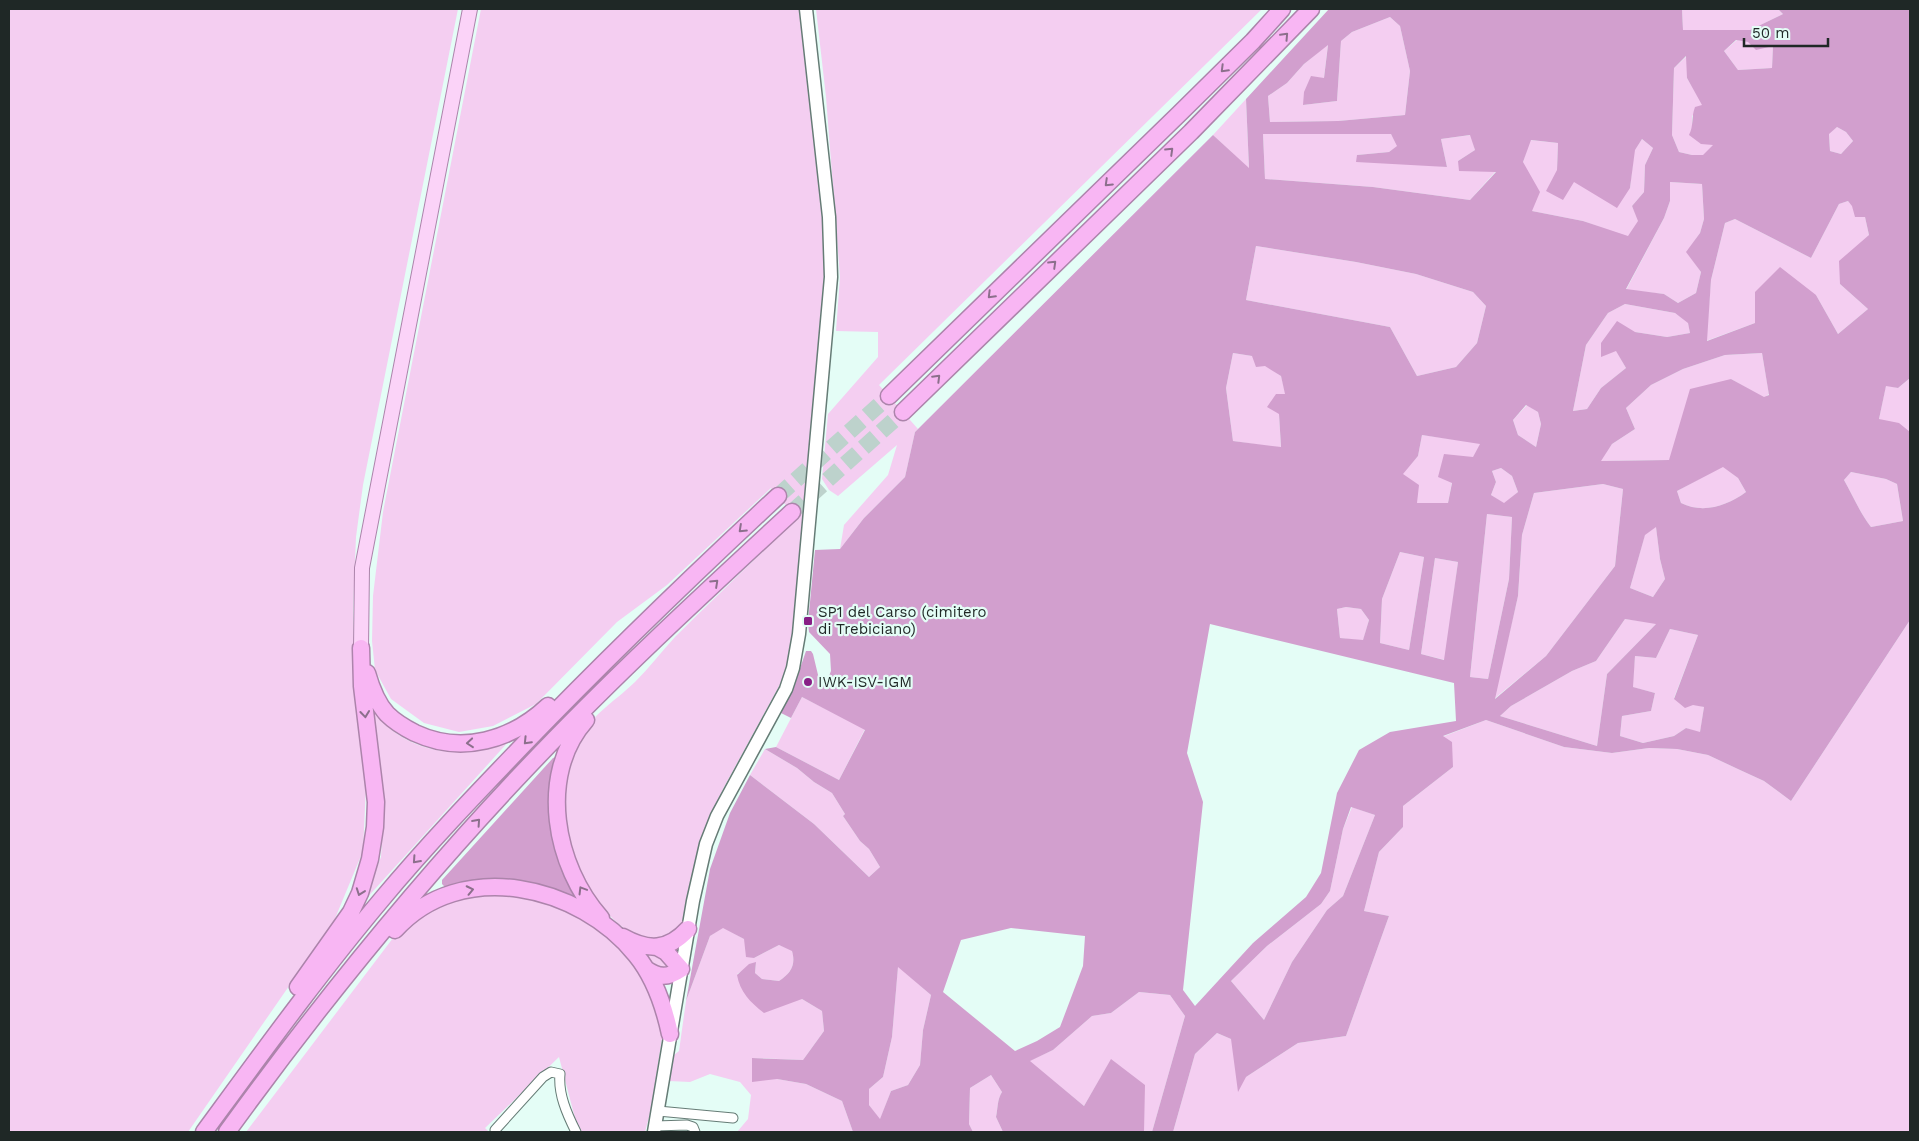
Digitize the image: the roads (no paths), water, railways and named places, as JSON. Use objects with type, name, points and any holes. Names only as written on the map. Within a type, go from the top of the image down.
[{"type":"highway","points":[[888,396],[1186,107],[1253,41],[1282,9]]},
{"type":"highway","points":[[903,412],[1191,132],[1311,9]]},
{"type":"highway","points":[[204,1132],[303,998],[382,898],[483,787],[591,675],[674,592],[778,496]]},
{"type":"highway","points":[[227,1132],[326,999],[374,939],[526,770],[690,607],[792,512]]},
{"type":"highway","points":[[361,648],[370,684],[386,713],[402,726],[426,738],[452,744],[477,743],[502,736],[536,717],[620,636],[674,592]]},
{"type":"highway","points":[[670,1034],[665,1012],[646,969],[597,912],[578,884],[568,864],[558,819],[558,797],[562,768],[574,736],[580,727],[649,657],[690,607]]},
{"type":"highway","points":[[204,1132],[255,1050],[351,912],[360,893],[370,859],[375,827],[376,802],[362,686],[361,648]]},
{"type":"highway","points":[[233,1132],[355,974],[404,921],[424,905],[440,898],[478,888],[494,887],[522,888],[564,901],[593,916],[634,943],[657,947],[666,952],[681,969],[674,974],[662,977],[646,969]]},
{"type":"highway","points":[[657,947],[672,942],[688,929]]},
{"type":"main road","points":[[361,648],[362,568],[470,9]]},
{"type":"main road","points":[[655,1129],[698,873],[711,830],[786,689],[793,668],[799,634],[831,277],[829,217],[806,9]]},
{"type":"street","points":[[495,1130],[543,1076],[551,1072],[560,1074],[559,1083],[562,1096],[576,1132]]},
{"type":"street","points":[[658,1112],[733,1118]]},
{"type":"street","points":[[655,1129],[687,1125],[693,1127],[695,1132]]},
{"type":"tunnel","points":[[778,496],[889,396]]},
{"type":"tunnel","points":[[792,512],[903,412]]},
{"type":"place","name":"SP1 del Carso (cimitero di Trebiciano)","points":[[808,621]]},
{"type":"place","name":"IWK-ISV-IGM","points":[[808,682]]}]
